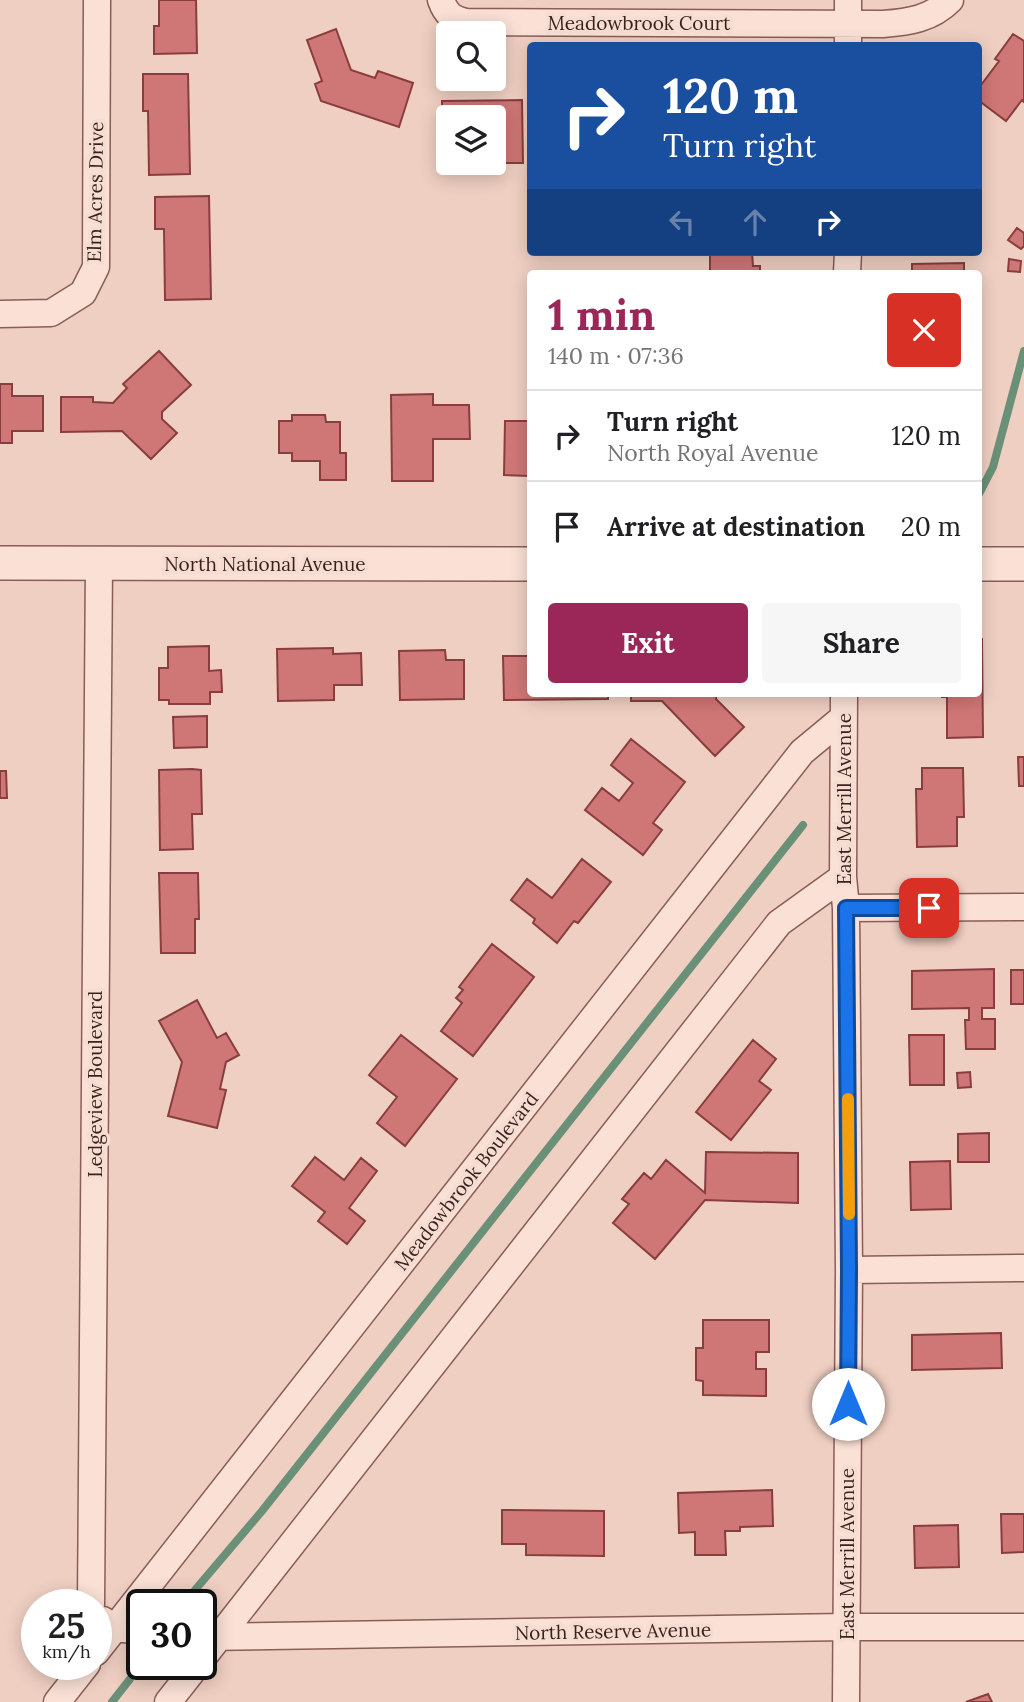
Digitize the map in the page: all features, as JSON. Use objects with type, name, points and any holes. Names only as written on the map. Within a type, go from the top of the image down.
[{"type":"street","name":"Elm Acres Drive","points":[[0,314],[51,313],[83,293],[96,267],[97,0]]},
{"type":"street","name":"Meadowbrook Court","points":[[441,0],[447,14],[466,22],[848,23],[908,22],[938,12],[950,0]]},
{"type":"street","name":"North National Avenue","points":[[0,564],[527,564]]},
{"type":"street","name":"Ledgeview Boulevard","points":[[91,1589],[99,564]]},
{"type":"street","points":[[982,564],[1024,564]]},
{"type":"street","name":"East Merrill Avenue","points":[[843,705],[849,1270],[846,1702]]},
{"type":"street","name":"Meadowbrook Boulevard","points":[[112,1614],[802,752],[843,705]]},
{"type":"street","points":[[217,1628],[779,923],[844,877]]},
{"type":"street","points":[[846,908],[1024,907]]},
{"type":"street","points":[[849,1270],[1024,1268]]},
{"type":"street","name":"North Reserve Avenue","points":[[217,1637],[847,1627],[1024,1628]]},
{"type":"street","points":[[57,1702],[74,1680]]},
{"type":"street","points":[[168,1702],[186,1680]]},
{"type":"building","points":[[159,0],[196,0],[197,53],[154,54],[154,26],[159,26]]},
{"type":"building","points":[[336,29],[351,70],[375,78],[378,71],[413,83],[399,127],[321,101],[315,84],[322,81],[307,40]]},
{"type":"building","points":[[1013,34],[1024,41],[1024,102],[1022,100],[1006,121],[982,103],[982,84],[999,61],[995,59]]},
{"type":"building","points":[[143,74],[188,74],[190,174],[149,175],[148,111],[143,111]]},
{"type":"building","points":[[522,100],[523,163],[506,163],[506,105],[442,105],[442,101]]},
{"type":"building","points":[[209,196],[211,299],[165,300],[164,229],[155,229],[155,197]]},
{"type":"building","points":[[1017,228],[1024,233],[1024,246],[1021,249],[1008,240]]},
{"type":"building","points":[[710,256],[752,256],[753,266],[760,266],[760,270],[710,270]]},
{"type":"building","points":[[1009,259],[1021,261],[1020,272],[1008,271]]},
{"type":"building","points":[[964,263],[964,270],[912,270],[912,264]]},
{"type":"building","points":[[159,351],[191,385],[162,412],[162,419],[177,433],[151,459],[122,431],[61,432],[61,397],[93,397],[93,402],[113,403],[127,388],[123,384]]},
{"type":"building","points":[[0,384],[12,384],[12,396],[43,396],[43,431],[12,431],[12,443],[0,443]]},
{"type":"building","points":[[433,394],[433,405],[469,405],[470,439],[433,439],[433,481],[392,481],[391,395]]},
{"type":"building","points":[[292,415],[325,415],[326,422],[340,422],[340,453],[346,453],[346,480],[320,480],[320,461],[292,461],[292,453],[279,453],[279,421],[292,421]]},
{"type":"building","points":[[505,421],[527,421],[527,476],[504,475]]},
{"type":"building","points":[[982,639],[983,737],[947,738],[947,697],[982,697]]},
{"type":"building","points":[[209,646],[209,671],[221,670],[222,692],[210,692],[210,704],[169,704],[169,700],[159,700],[159,668],[168,668],[168,647]]},
{"type":"building","points":[[333,648],[333,654],[361,653],[362,685],[334,685],[334,700],[278,701],[277,649]]},
{"type":"building","points":[[445,650],[446,660],[464,660],[464,699],[400,700],[399,651]]},
{"type":"building","points":[[503,656],[527,656],[527,697],[608,697],[608,699],[504,700]]},
{"type":"building","points":[[631,697],[716,697],[744,727],[715,756],[662,701],[631,701]]},
{"type":"building","points":[[207,716],[207,747],[174,748],[173,717]]},
{"type":"building","points":[[631,739],[685,782],[653,823],[662,830],[643,855],[585,810],[602,788],[619,801],[633,783],[611,765]]},
{"type":"building","points":[[1018,757],[1024,757],[1024,786],[1019,786]]},
{"type":"building","points":[[922,768],[963,768],[964,817],[957,817],[957,846],[917,847],[916,789],[922,789]]},
{"type":"building","points":[[159,770],[201,770],[202,814],[192,814],[193,849],[160,850]]},
{"type":"building","points":[[0,771],[6,771],[7,798],[0,798]]},
{"type":"building","points":[[582,859],[611,882],[578,923],[574,921],[557,943],[533,923],[535,919],[511,900],[527,879],[552,898]]},
{"type":"building","points":[[159,873],[198,873],[199,919],[195,919],[195,953],[161,953]]},
{"type":"building","points":[[492,944],[534,977],[473,1056],[441,1031],[462,1003],[456,998],[463,990],[459,987]]},
{"type":"building","points":[[994,969],[994,1008],[982,1008],[982,1019],[995,1019],[995,1049],[966,1049],[965,1020],[969,1020],[969,1008],[912,1009],[912,971]]},
{"type":"building","points":[[1011,970],[1024,970],[1024,1004],[1011,1004]]},
{"type":"building","points":[[197,1000],[217,1038],[226,1033],[239,1055],[226,1062],[220,1089],[226,1090],[217,1128],[168,1116],[182,1062],[159,1021]]},
{"type":"building","points":[[401,1035],[457,1079],[405,1146],[377,1123],[397,1097],[369,1075]]},
{"type":"building","points":[[909,1035],[944,1035],[944,1085],[910,1085]]},
{"type":"building","points":[[753,1040],[776,1059],[759,1081],[771,1090],[731,1140],[696,1112]]},
{"type":"building","points":[[970,1072],[971,1087],[958,1088],[957,1073]]},
{"type":"building","points":[[989,1133],[989,1162],[958,1162],[958,1134]]},
{"type":"building","points":[[706,1152],[798,1153],[798,1203],[705,1200],[655,1259],[613,1223],[629,1204],[622,1199],[644,1173],[651,1179],[666,1160],[705,1193]]},
{"type":"building","points":[[315,1157],[344,1180],[361,1158],[377,1171],[349,1208],[365,1221],[347,1244],[318,1221],[325,1212],[292,1186]]},
{"type":"building","points":[[950,1161],[951,1209],[911,1210],[910,1162]]},
{"type":"building","points":[[703,1320],[769,1320],[769,1352],[756,1352],[756,1369],[766,1369],[766,1396],[703,1395],[703,1381],[696,1380],[696,1348],[703,1348]]},
{"type":"building","points":[[1001,1333],[1002,1368],[912,1370],[912,1335]]},
{"type":"building","points":[[772,1490],[773,1526],[740,1527],[740,1531],[725,1531],[726,1555],[695,1555],[695,1532],[679,1533],[678,1493]]},
{"type":"building","points":[[502,1510],[604,1511],[604,1556],[526,1555],[526,1544],[502,1544]]},
{"type":"building","points":[[1001,1514],[1024,1514],[1024,1552],[1002,1553]]},
{"type":"building","points":[[958,1525],[959,1567],[915,1568],[914,1526]]},
{"type":"building","points":[[988,1694],[992,1702],[966,1702]]},
{"type":"waterway","points":[[982,488],[993,467],[1024,351]]},
{"type":"waterway","points":[[196,1589],[262,1511],[803,825]]},
{"type":"waterway","points":[[112,1702],[129,1680]]},
{"type":"slow traffic","points":[[848,1099],[849,1214]]},
{"type":"route","points":[[848,1404],[846,908],[929,908]]}]
